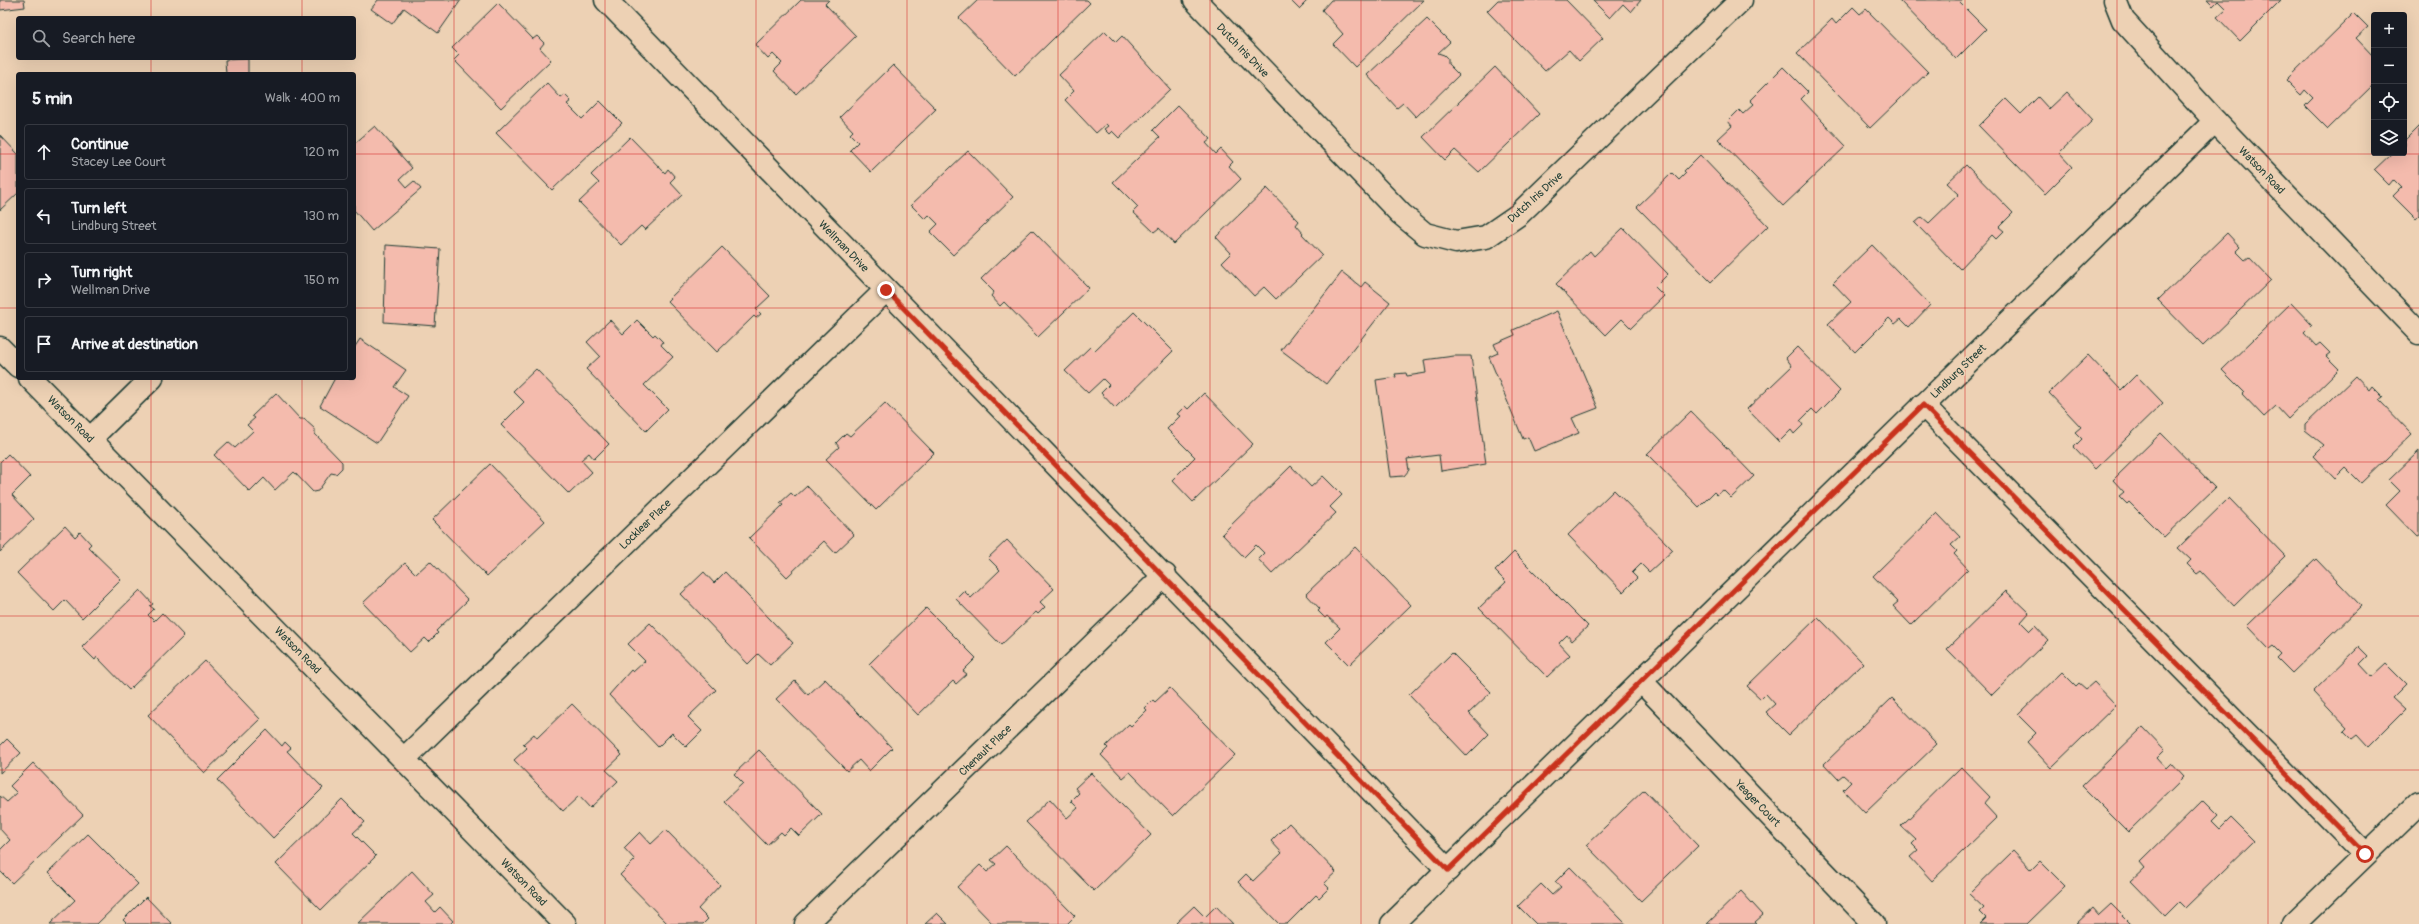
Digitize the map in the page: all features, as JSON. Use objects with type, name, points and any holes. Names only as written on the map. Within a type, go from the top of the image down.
[{"type":"street","name":"Wellman Drive","points":[[606,0],[1448,870]]},
{"type":"street","name":"Dutch Iris Drive","points":[[1195,0],[1401,214],[1425,234],[1456,242],[1486,237],[1518,215],[1741,0]]},
{"type":"street","points":[[2103,0],[2123,20]]},
{"type":"street","name":"Watson Road","points":[[2115,0],[2123,20],[2215,121],[2419,333]]},
{"type":"street","name":"Lindburg Street","points":[[1392,924],[1642,682],[1923,405],[2215,121]]},
{"type":"street","name":"Locklear Place","points":[[404,758],[886,290]]},
{"type":"street","points":[[0,348],[16,364]]},
{"type":"street","name":"Watson Road","points":[[32,380],[565,924]]},
{"type":"street","points":[[90,439],[150,380]]},
{"type":"street","points":[[1923,405],[2365,854]]},
{"type":"street","name":"Chenault Place","points":[[806,924],[1165,576]]},
{"type":"street","name":"Yeager Court","points":[[1642,682],[1874,924]]},
{"type":"street","points":[[2294,924],[2419,803]]},
{"type":"building","points":[[0,0],[24,0],[25,7],[0,10]]},
{"type":"building","points":[[378,0],[461,0],[438,33],[404,8],[392,24],[371,9]]},
{"type":"building","points":[[801,0],[829,0],[825,4],[856,36],[796,94],[774,71],[782,63],[773,54],[768,59],[755,45]]},
{"type":"building","points":[[978,0],[1087,0],[1090,3],[1015,76],[959,18]]},
{"type":"building","points":[[1290,0],[1308,0],[1299,9]]},
{"type":"building","points":[[1331,0],[1424,0],[1355,67],[1333,44],[1343,34],[1322,10]]},
{"type":"building","points":[[1498,0],[1566,0],[1603,38],[1579,61],[1569,50],[1545,71],[1487,11]]},
{"type":"building","points":[[1592,0],[1641,0],[1631,12],[1623,4],[1610,18]]},
{"type":"building","points":[[1899,0],[1963,0],[1960,3],[1986,29],[1956,59]]},
{"type":"building","points":[[2207,0],[2281,0],[2240,41],[2217,17],[2226,9],[2218,1],[2213,6]]},
{"type":"building","points":[[498,3],[533,39],[537,36],[544,43],[540,48],[551,60],[501,108],[454,60],[459,55],[452,48]]},
{"type":"building","points":[[1853,7],[1860,14],[1866,9],[1928,72],[1870,128],[1797,53],[1832,19],[1836,24]]},
{"type":"building","points":[[2354,13],[2368,27],[2356,38],[2371,54],[2371,87],[2328,129],[2305,106],[2313,98],[2305,90],[2301,95],[2286,80]]},
{"type":"building","points":[[1427,19],[1450,42],[1438,53],[1444,55],[1448,59],[1448,64],[1459,75],[1416,117],[1403,103],[1397,108],[1367,75]]},
{"type":"building","points":[[1105,31],[1116,42],[1122,36],[1170,89],[1119,138],[1112,131],[1109,134],[1104,129],[1108,126],[1106,124],[1096,133],[1065,100],[1074,91],[1059,75]]},
{"type":"building","points":[[225,60],[248,60],[248,72],[226,72]]},
{"type":"building","points":[[893,65],[936,109],[871,172],[850,150],[858,142],[850,134],[853,131],[840,117]]},
{"type":"building","points":[[1495,67],[1539,114],[1479,172],[1455,150],[1445,160],[1423,137]]},
{"type":"building","points":[[1783,67],[1808,92],[1801,99],[1846,146],[1783,206],[1718,139],[1732,126],[1728,121],[1739,110],[1743,114],[1754,104],[1750,100]]},
{"type":"building","points":[[547,83],[561,98],[565,95],[571,101],[567,104],[582,119],[600,101],[622,123],[552,190],[496,133]]},
{"type":"building","points":[[2067,92],[2093,120],[2059,153],[2072,167],[2045,194],[1979,126],[2006,99],[2021,114],[2038,97],[2049,109]]},
{"type":"building","points":[[1178,105],[1211,139],[1206,143],[1216,154],[1221,149],[1233,162],[1229,166],[1241,179],[1174,244],[1159,228],[1154,232],[1133,212],[1138,207],[1113,182],[1160,137],[1153,130]]},
{"type":"building","points":[[375,126],[412,168],[400,179],[407,187],[414,181],[421,189],[372,231],[356,212],[356,142]]},
{"type":"building","points":[[2419,126],[2419,216],[2416,219],[2393,196],[2401,188],[2393,180],[2389,185],[2374,170],[2389,156],[2407,156],[2407,138]]},
{"type":"building","points":[[0,135],[16,152],[16,195],[0,210]]},
{"type":"building","points":[[630,137],[665,173],[668,169],[675,177],[670,182],[682,195],[645,230],[641,226],[621,245],[579,202],[599,183],[591,175]]},
{"type":"building","points":[[968,151],[1013,197],[953,255],[930,232],[938,224],[929,215],[925,219],[911,205]]},
{"type":"building","points":[[1700,155],[1768,226],[1711,282],[1637,207],[1672,173],[1679,180],[1686,173],[1684,171]]},
{"type":"building","points":[[1966,165],[2013,213],[1999,227],[2004,231],[1996,239],[1992,235],[1960,269],[1915,223],[1922,217],[1929,223],[1959,194],[1947,183]]},
{"type":"building","points":[[1267,188],[1299,221],[1296,225],[1303,233],[1302,234],[1322,255],[1276,299],[1264,287],[1254,296],[1222,262],[1231,253],[1216,237]]},
{"type":"building","points":[[1623,228],[1668,274],[1655,287],[1664,296],[1631,328],[1622,319],[1606,335],[1556,284],[1590,251],[1594,256]]},
{"type":"building","points":[[1032,230],[1089,288],[1038,337],[1004,302],[1000,306],[991,296],[994,292],[981,279]]},
{"type":"building","points":[[2227,233],[2240,247],[2236,251],[2245,260],[2249,257],[2271,280],[2203,346],[2158,300]]},
{"type":"building","points":[[386,245],[440,249],[435,326],[384,322]]},
{"type":"building","points":[[1872,245],[1930,305],[1909,327],[1901,319],[1895,324],[1889,318],[1855,352],[1828,324],[1851,302],[1833,283]]},
{"type":"building","points":[[722,247],[770,296],[756,309],[761,314],[756,318],[754,316],[717,352],[667,301]]},
{"type":"building","points":[[1342,272],[1361,287],[1365,282],[1390,302],[1326,384],[1281,350]]},
{"type":"building","points":[[2291,303],[2312,325],[2304,333],[2316,346],[2320,343],[2330,353],[2326,356],[2339,369],[2288,419],[2276,406],[2264,417],[2242,394],[2244,392],[2222,370]]},
{"type":"building","points":[[1557,311],[1598,408],[1572,418],[1579,433],[1534,451],[1528,437],[1523,439],[1489,357],[1498,353],[1494,344],[1515,335],[1513,330]]},
{"type":"building","points":[[1134,312],[1173,351],[1115,408],[1101,393],[1109,385],[1103,379],[1088,393],[1065,371],[1090,347],[1094,351]]},
{"type":"building","points":[[610,320],[623,334],[637,320],[653,336],[655,334],[663,342],[661,345],[673,357],[644,385],[668,409],[646,431],[586,369],[600,356],[587,342]]},
{"type":"building","points":[[360,339],[406,370],[394,387],[408,396],[377,443],[320,406],[334,380],[356,380],[356,345]]},
{"type":"building","points":[[1797,347],[1840,391],[1817,414],[1812,409],[1800,421],[1803,425],[1794,434],[1791,430],[1779,442],[1747,409],[1792,366],[1786,358]]},
{"type":"building","points":[[2088,355],[2121,390],[2136,375],[2163,403],[2095,469],[2074,447],[2082,439],[2075,432],[2081,427],[2049,393]]},
{"type":"building","points":[[1454,356],[1471,356],[1486,464],[1441,471],[1439,455],[1407,459],[1409,470],[1404,476],[1390,477],[1376,380],[1396,377],[1395,374],[1406,373],[1407,376],[1426,373],[1424,360]]},
{"type":"building","points":[[536,369],[609,444],[594,459],[589,453],[581,460],[592,472],[569,494],[501,425],[524,402],[513,391]]},
{"type":"building","points":[[2356,376],[2369,390],[2372,386],[2383,397],[2379,400],[2412,434],[2361,483],[2346,468],[2335,479],[2313,456],[2324,445],[2305,430],[2305,425]]},
{"type":"building","points":[[276,393],[300,419],[304,419],[315,429],[315,434],[342,462],[342,468],[336,474],[331,473],[318,491],[313,492],[294,472],[275,490],[264,478],[250,492],[214,455],[228,442],[235,448],[253,431],[247,425],[255,418],[252,416]]},
{"type":"building","points":[[1204,393],[1253,444],[1193,502],[1172,480],[1195,457],[1167,429],[1180,416],[1177,414],[1185,406],[1188,409]]},
{"type":"building","points":[[885,403],[934,453],[876,510],[826,459],[839,447],[836,443],[846,433],[850,436]]},
{"type":"building","points":[[1691,411],[1754,476],[1731,498],[1723,490],[1717,495],[1714,492],[1699,507],[1647,454]]},
{"type":"building","points":[[2161,433],[2215,488],[2164,537],[2129,502],[2127,504],[2119,496],[2124,492],[2113,480]]},
{"type":"building","points":[[2419,451],[2419,536],[2417,537],[2386,505],[2400,491],[2389,480]]},
{"type":"building","points":[[8,454],[30,477],[12,495],[34,519],[0,552],[0,462]]},
{"type":"building","points":[[490,464],[545,521],[487,576],[432,520]]},
{"type":"building","points":[[1291,466],[1311,487],[1323,476],[1342,495],[1330,507],[1336,513],[1272,574],[1258,559],[1264,553],[1256,545],[1244,557],[1222,534]]},
{"type":"building","points":[[807,486],[854,535],[835,553],[824,541],[787,577],[749,538],[783,505],[780,503],[791,493],[795,497]]},
{"type":"building","points":[[1614,490],[1673,550],[1649,572],[1641,564],[1632,573],[1637,578],[1623,592],[1568,535]]},
{"type":"building","points":[[2229,498],[2285,556],[2234,606],[2201,571],[2197,574],[2187,564],[2191,560],[2178,548]]},
{"type":"building","points":[[1937,513],[1960,537],[1951,545],[1957,551],[1954,554],[1968,569],[1911,625],[1893,606],[1898,602],[1873,576]]},
{"type":"building","points":[[65,526],[75,537],[80,532],[91,544],[88,547],[121,579],[82,618],[65,600],[54,611],[17,573]]},
{"type":"building","points":[[1007,540],[1054,589],[1040,602],[1045,607],[1038,614],[1036,612],[1001,645],[956,599],[964,591],[971,598],[1000,570],[988,558]]},
{"type":"building","points":[[1355,547],[1411,605],[1349,665],[1326,642],[1340,628],[1327,616],[1325,618],[1318,611],[1320,609],[1306,594]]},
{"type":"building","points":[[1514,552],[1588,626],[1572,641],[1567,635],[1559,643],[1570,655],[1547,677],[1479,608],[1506,582],[1495,571]]},
{"type":"building","points":[[2316,559],[2361,606],[2292,673],[2277,658],[2281,654],[2273,646],[2269,649],[2247,626]]},
{"type":"building","points":[[430,561],[468,600],[436,631],[438,633],[429,642],[425,638],[410,652],[363,603],[405,563],[416,574]]},
{"type":"building","points":[[704,572],[714,583],[725,572],[793,643],[770,665],[758,654],[748,664],[681,594]]},
{"type":"building","points":[[140,590],[153,604],[150,606],[154,609],[148,615],[154,621],[162,613],[184,636],[129,690],[97,657],[95,660],[82,647]]},
{"type":"building","points":[[2006,591],[2029,613],[2021,622],[2030,631],[2035,626],[2048,640],[1992,695],[1947,649]]},
{"type":"building","points":[[926,608],[976,658],[963,671],[967,674],[956,684],[953,681],[918,715],[869,664]]},
{"type":"building","points":[[1818,617],[1863,663],[1789,735],[1766,712],[1775,704],[1766,694],[1761,699],[1747,686]]},
{"type":"building","points":[[650,623],[716,690],[688,717],[702,731],[686,747],[672,733],[658,747],[609,695],[631,670],[633,672],[645,661],[628,644]]},
{"type":"building","points":[[2359,647],[2368,656],[2360,664],[2372,677],[2386,664],[2406,684],[2392,698],[2405,710],[2368,747],[2357,735],[2352,739],[2344,731],[2347,728],[2313,692]]},
{"type":"building","points":[[1452,653],[1491,692],[1469,713],[1489,734],[1467,756],[1409,695]]},
{"type":"building","points":[[205,661],[260,719],[204,773],[148,715]]},
{"type":"building","points":[[2062,672],[2076,686],[2079,683],[2086,689],[2094,682],[2116,705],[2051,768],[2027,742],[2036,733],[2018,715]]},
{"type":"building","points":[[825,679],[892,748],[869,771],[859,760],[847,771],[776,699],[795,681],[808,695]]},
{"type":"building","points":[[1170,688],[1235,755],[1173,816],[1130,772],[1123,778],[1101,755],[1108,748],[1106,746],[1129,724],[1131,726],[1147,710],[1145,708],[1153,700],[1155,702]]},
{"type":"building","points":[[1892,698],[1937,744],[1865,813],[1843,790],[1851,782],[1843,775],[1838,779],[1824,764]]},
{"type":"building","points":[[572,704],[622,755],[606,770],[618,781],[590,808],[579,796],[563,811],[514,760],[527,748],[523,744],[534,734],[537,738]]},
{"type":"building","points":[[2143,727],[2165,750],[2157,758],[2166,768],[2171,763],[2184,777],[2128,832],[2082,786]]},
{"type":"building","points":[[267,730],[282,746],[285,742],[291,748],[287,751],[323,788],[273,838],[217,780]]},
{"type":"building","points":[[7,739],[21,753],[0,773],[0,746]]},
{"type":"building","points":[[759,750],[822,814],[799,836],[791,828],[784,835],[781,832],[767,845],[724,801],[743,783],[734,774]]},
{"type":"building","points":[[33,763],[83,815],[12,883],[0,871],[0,850],[10,840],[0,829],[0,796],[7,802],[17,793],[10,786]]},
{"type":"building","points":[[1961,767],[1990,797],[1984,804],[1997,818],[1932,881],[1910,857],[1918,850],[1912,844],[1916,840],[1901,826]]},
{"type":"building","points":[[1091,773],[1151,835],[1094,891],[1026,822],[1050,799],[1067,818],[1078,808],[1071,801],[1079,793],[1075,788]]},
{"type":"building","points":[[1644,790],[1698,846],[1641,901],[1586,845]]},
{"type":"building","points":[[342,799],[365,822],[353,833],[376,856],[321,910],[276,864]]},
{"type":"building","points":[[2203,800],[2218,815],[2212,821],[2220,829],[2231,818],[2254,841],[2185,908],[2179,902],[2165,916],[2131,881],[2145,868],[2140,862]]},
{"type":"building","points":[[1289,823],[1336,872],[1324,883],[1329,888],[1319,898],[1316,895],[1287,924],[1279,924],[1238,882],[1246,874],[1253,881],[1282,853],[1271,841]]},
{"type":"building","points":[[666,830],[720,885],[698,909],[708,919],[703,924],[668,924],[620,875],[635,860],[624,848],[640,832],[651,844]]},
{"type":"building","points":[[88,834],[138,884],[97,924],[50,924],[75,900],[48,873]]},
{"type":"building","points":[[1006,846],[1075,916],[1067,924],[993,924],[957,887],[980,865],[987,872],[996,864],[991,860]]},
{"type":"building","points":[[2013,851],[2031,870],[2040,861],[2065,886],[2026,924],[1980,924],[1986,918],[1980,912],[1984,908],[1969,894]]},
{"type":"building","points":[[1570,867],[1626,924],[1536,924],[1518,906],[1541,884],[1552,895],[1561,887],[1555,882]]},
{"type":"building","points":[[412,871],[434,895],[426,902],[435,912],[440,907],[453,921],[450,924],[357,924]]},
{"type":"building","points":[[1741,891],[1763,915],[1755,922],[1757,924],[1707,924]]},
{"type":"building","points":[[146,897],[172,924],[127,924],[123,920]]},
{"type":"building","points":[[2111,904],[2131,924],[2076,924],[2093,908],[2099,915]]},
{"type":"building","points":[[1194,906],[1205,917],[1216,906],[1233,924],[1176,923]]},
{"type":"building","points":[[937,913],[948,924],[925,924]]},
{"type":"route","points":[[886,290],[1165,576],[1448,870],[1642,682],[1923,405],[2365,854]]}]
